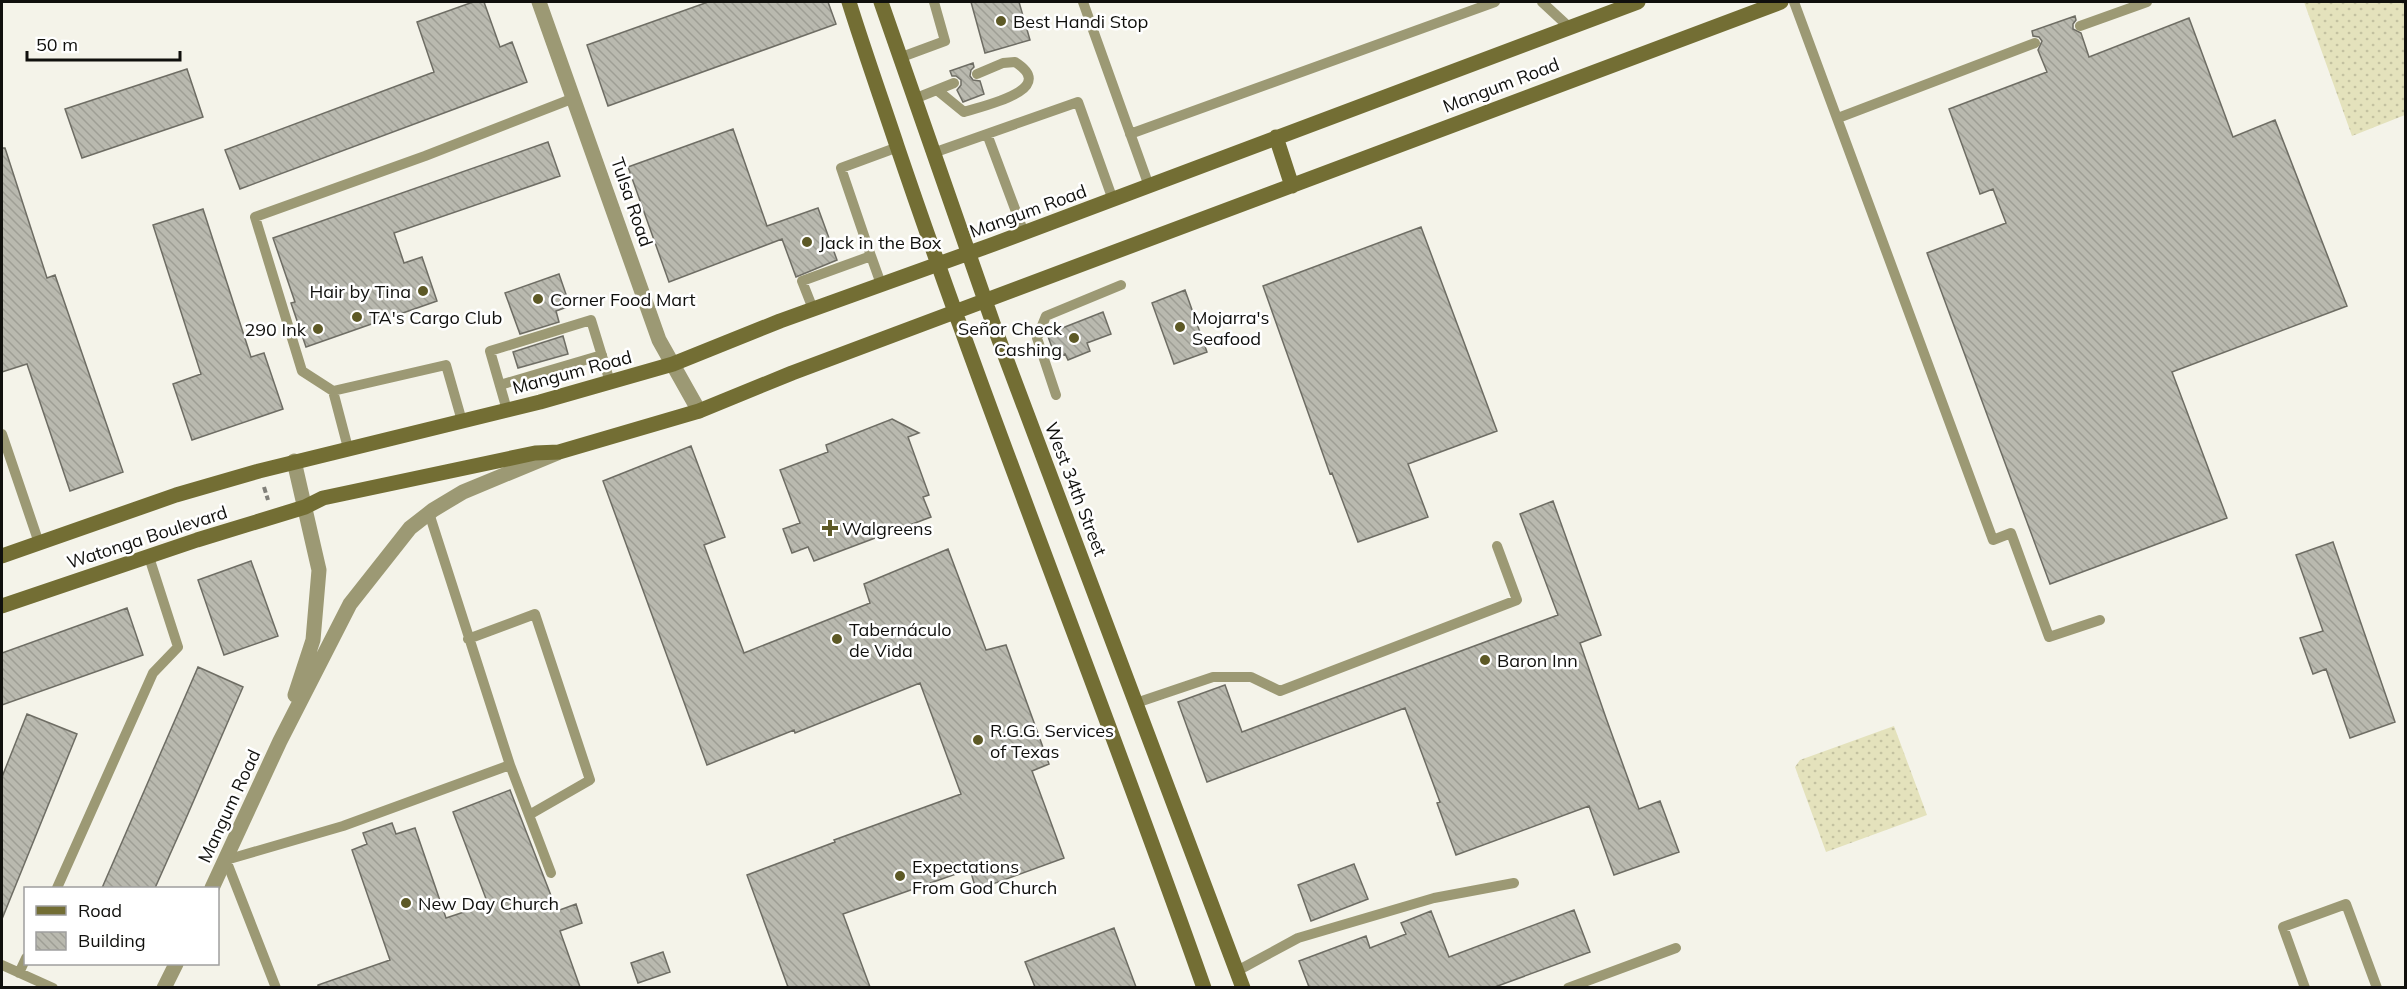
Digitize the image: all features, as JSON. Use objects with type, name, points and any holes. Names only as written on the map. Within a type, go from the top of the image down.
[{"type":"main road","points":[[849,2],[954,312],[1157,854],[1204,987]]},
{"type":"main road","name":"West 34th Street","points":[[881,2],[985,300],[1243,987]]},
{"type":"main road","name":"Mangum Road","points":[[294,461],[507,410],[673,364],[813,309],[969,254],[1635,2]]},
{"type":"main road","name":"Mangum Road","points":[[305,507],[323,498],[535,453],[558,452],[699,411],[985,300],[1781,2]]},
{"type":"main road","points":[[1276,137],[1292,186]]},
{"type":"main road","name":"Watonga Boulevard","points":[[2,556],[176,495],[294,461]]},
{"type":"main road","name":"Watonga Boulevard","points":[[2,606],[305,507]]},
{"type":"street","name":"Tulsa Road","points":[[539,2],[660,340],[699,411]]},
{"type":"street","name":"Mangum Road","points":[[212,887],[280,741],[350,604],[410,528],[429,513],[464,492],[558,452]]},
{"type":"street","name":"Mangum Road","points":[[280,741],[313,640],[319,570],[294,461]]},
{"type":"street","points":[[164,987],[175,965]]},
{"type":"lane","points":[[899,58],[945,41],[934,2]]},
{"type":"lane","points":[[1083,2],[1149,186]]},
{"type":"lane","points":[[1130,134],[1495,2]]},
{"type":"lane","points":[[1542,2],[1569,27]]},
{"type":"lane","points":[[1794,2],[1993,540],[2011,533],[2049,637],[2100,620]]},
{"type":"lane","points":[[2080,26],[2147,2]]},
{"type":"lane","points":[[1838,118],[2035,43]]},
{"type":"lane","points":[[937,90],[964,112],[1016,96],[1026,87],[1028,77],[1024,67],[1015,62],[1003,63],[977,74]]},
{"type":"lane","points":[[914,99],[954,83]]},
{"type":"lane","points":[[348,448],[333,391],[302,371],[255,217],[425,156],[574,98]]},
{"type":"lane","points":[[933,153],[1078,102],[1113,200]]},
{"type":"lane","points":[[987,134],[1024,233]]},
{"type":"lane","points":[[881,284],[841,168],[898,147]]},
{"type":"lane","points":[[813,309],[802,281],[871,256]]},
{"type":"lane","points":[[1056,395],[1037,338],[1046,316],[1121,285]]},
{"type":"lane","points":[[507,410],[490,351],[539,339],[591,320],[610,382]]},
{"type":"lane","points":[[500,385],[547,365],[602,355]]},
{"type":"lane","points":[[333,391],[446,365],[462,421]]},
{"type":"lane","points":[[2,434],[39,543]]},
{"type":"lane","points":[[429,513],[510,765],[551,873]]},
{"type":"lane","points":[[1136,703],[1213,677],[1251,677],[1280,691],[1517,600],[1497,546]]},
{"type":"lane","points":[[57,887],[153,673],[178,647],[149,557]]},
{"type":"lane","points":[[468,639],[535,614],[590,780],[529,815]]},
{"type":"lane","points":[[276,987],[226,860],[343,826],[510,765]]},
{"type":"lane","points":[[1237,971],[1298,938],[1434,898],[1514,883]]},
{"type":"lane","points":[[2305,987],[2283,927],[2346,904],[2377,987]]},
{"type":"lane","points":[[1568,987],[1676,948]]},
{"type":"lane","points":[[19,973],[24,962]]},
{"type":"lane","points":[[2,965],[53,987]]},
{"type":"path","points":[[263,484],[268,500]]},
{"type":"shaded area","points":[[2304,2],[2405,2],[2405,115],[2352,136]]},
{"type":"shaded area","points":[[1894,726],[1927,815],[1826,852],[1795,767],[1800,760]]},
{"type":"building","points":[[473,2],[484,2],[500,47],[512,42],[527,82],[240,189],[225,150],[434,72],[417,22]]},
{"type":"building","points":[[708,2],[828,2],[836,24],[608,106],[587,45]]},
{"type":"building","points":[[971,2],[1019,2],[1030,40],[985,53]]},
{"type":"building","points":[[2075,16],[2073,29],[2081,33],[2089,57],[2189,18],[2233,137],[2275,120],[2347,306],[2172,372],[2227,518],[2050,584],[1927,253],[2006,223],[1993,189],[1980,194],[1949,109],[2047,72],[2038,50],[2042,41],[2039,37],[2033,36],[2032,31]]},
{"type":"building","points":[[973,63],[974,67],[970,76],[973,80],[980,81],[984,94],[963,102],[957,90],[961,85],[961,80],[952,76],[950,71]]},
{"type":"building","points":[[187,69],[203,117],[82,158],[65,109]]},
{"type":"building","points":[[733,129],[767,226],[818,208],[837,260],[796,277],[782,239],[669,282],[628,167]]},
{"type":"building","points":[[548,142],[560,176],[394,233],[404,263],[422,257],[437,301],[306,347],[291,303],[295,302],[273,238]]},
{"type":"building","points":[[2,148],[5,148],[47,278],[55,275],[123,472],[70,491],[27,364],[2,372]]},
{"type":"building","points":[[203,209],[251,357],[264,353],[283,409],[192,440],[173,384],[201,374],[153,225]]},
{"type":"building","points":[[1421,227],[1497,431],[1408,464],[1428,517],[1358,542],[1332,473],[1330,474],[1263,286]]},
{"type":"building","name":"Corner Food Mart","points":[[559,274],[570,306],[556,311],[559,322],[520,334],[505,293]]},
{"type":"building","name":"Mojarra's Seafood","points":[[1185,290],[1207,352],[1174,364],[1152,303]]},
{"type":"building","name":"Señor Check Cashing","points":[[1103,312],[1111,334],[1087,343],[1090,351],[1068,360],[1065,354],[1056,358],[1047,334]]},
{"type":"building","points":[[563,336],[568,354],[518,368],[513,352]]},
{"type":"building","name":"Walgreens","points":[[892,419],[919,433],[908,437],[929,495],[923,497],[931,517],[814,561],[808,547],[792,553],[783,529],[800,523],[780,470],[828,452],[826,445]]},
{"type":"building","points":[[691,446],[725,537],[704,545],[744,653],[870,603],[864,584],[948,549],[986,650],[1006,645],[1049,764],[1032,771],[1064,858],[976,890],[970,869],[843,914],[870,987],[788,987],[747,875],[835,842],[834,840],[961,794],[920,683],[707,765],[603,481]]},
{"type":"building","points":[[1553,501],[1601,635],[1580,643],[1606,718],[1639,809],[1660,801],[1679,852],[1614,875],[1589,806],[1456,855],[1437,803],[1440,802],[1405,708],[1207,782],[1178,702],[1225,685],[1242,732],[1558,615],[1520,514]]},
{"type":"building","points":[[2333,542],[2395,722],[2350,738],[2326,669],[2313,674],[2300,638],[2323,631],[2296,555]]},
{"type":"building","points":[[251,561],[278,636],[224,655],[198,580]]},
{"type":"building","points":[[127,608],[143,655],[2,705],[2,653]]},
{"type":"building","points":[[198,667],[243,687],[155,887],[102,887]]},
{"type":"building","points":[[27,714],[77,734],[2,919],[2,777]]},
{"type":"building","name":"New Day Church","points":[[510,790],[557,911],[576,904],[582,923],[560,931],[580,987],[318,987],[318,985],[390,960],[352,850],[367,844],[363,833],[392,823],[396,834],[415,828],[446,918],[488,904],[453,812]]},
{"type":"building","points":[[1354,864],[1368,899],[1311,921],[1298,885]]},
{"type":"building","points":[[1574,910],[1590,952],[1495,987],[1309,987],[1299,961],[1366,936],[1370,948],[1406,934],[1401,923],[1431,911],[1449,957]]},
{"type":"building","points":[[1114,928],[1136,987],[1035,987],[1025,962]]},
{"type":"building","points":[[663,952],[670,972],[638,983],[631,963]]},
{"type":"place","name":"Best Handi Stop","points":[[1001,21]]},
{"type":"place","name":"Jack in the Box","points":[[807,242]]},
{"type":"place","name":"Hair by Tina","points":[[423,291]]},
{"type":"place","name":"Corner Food Mart","points":[[538,299]]},
{"type":"place","name":"TA's Cargo Club","points":[[357,317]]},
{"type":"place","name":"Mojarra's Seafood","points":[[1180,327]]},
{"type":"place","name":"290 Ink","points":[[318,329]]},
{"type":"place","name":"Señor Check Cashing","points":[[1074,338]]},
{"type":"place","name":"Walgreens","points":[[830,528]]},
{"type":"place","name":"Tabernáculo de Vida","points":[[837,639]]},
{"type":"place","name":"Baron Inn","points":[[1485,660]]},
{"type":"place","name":"R.G.G. Services of Texas","points":[[978,740]]},
{"type":"place","name":"Expectations From God Church","points":[[900,876]]},
{"type":"place","name":"New Day Church","points":[[406,903]]}]
